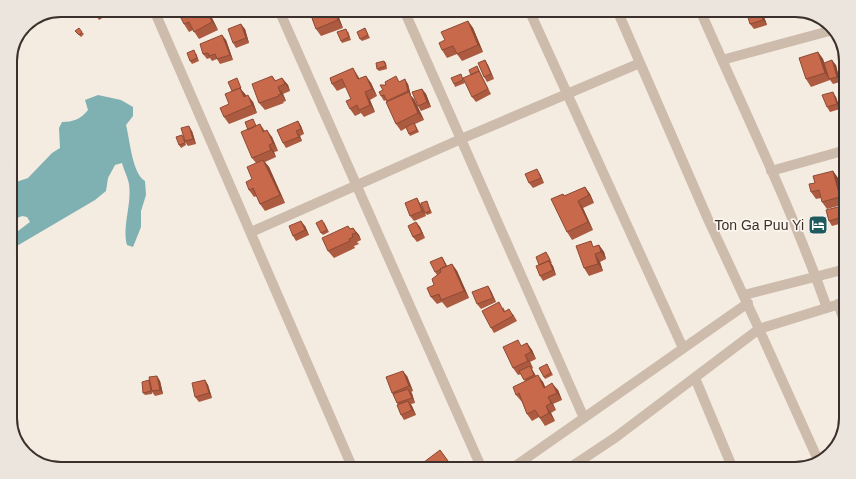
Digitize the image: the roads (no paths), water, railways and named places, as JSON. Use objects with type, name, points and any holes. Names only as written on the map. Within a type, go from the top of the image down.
[{"type":"street","points":[[157,17],[351,462]]},
{"type":"street","points":[[282,17],[479,462]]},
{"type":"street","points":[[407,17],[584,418]]},
{"type":"street","points":[[532,17],[683,348]]},
{"type":"street","points":[[620,17],[707,217],[760,329],[816,456]]},
{"type":"street","points":[[703,17],[771,171],[816,277],[827,308]]},
{"type":"street","points":[[722,60],[827,31]]},
{"type":"street","points":[[251,232],[566,93],[640,62]]},
{"type":"street","points":[[771,171],[839,152]]},
{"type":"street","points":[[522,462],[683,348],[746,299],[839,271]]},
{"type":"street","points":[[578,462],[616,437],[760,329],[839,304]]},
{"type":"street","points":[[695,378],[730,462]]},
{"type":"water","points":[[98,95],[121,100],[133,107],[133,116],[126,125],[134,164],[137,171],[145,181],[146,195],[141,211],[141,227],[133,247],[127,245],[126,238],[126,223],[130,192],[122,163],[115,165],[108,178],[106,191],[95,200],[17,246],[17,232],[30,222],[27,217],[22,216],[17,218],[17,182],[28,178],[52,153],[60,148],[59,128],[62,122],[73,121],[83,116],[88,110],[85,100]]},
{"type":"place","name":"Ton Ga Puu Yi","points":[[818,225]]}]
